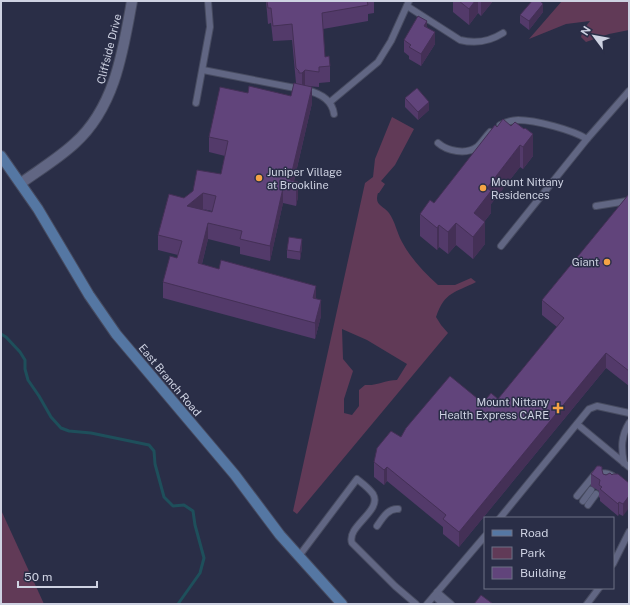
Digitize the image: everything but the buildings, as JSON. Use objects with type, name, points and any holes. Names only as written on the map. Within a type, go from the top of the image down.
[{"type":"main road","name":"East Branch Road","points":[[1,156],[38,209],[89,295],[116,334],[235,475],[280,535],[342,604]]},
{"type":"street","name":"Cliffside Drive","points":[[21,183],[74,144],[85,133],[98,115],[109,95],[117,74],[132,1]]},
{"type":"lane","points":[[196,103],[210,27],[208,1]]},
{"type":"lane","points":[[330,102],[378,62],[391,42],[408,3],[460,40],[467,42],[486,41],[503,33]]},
{"type":"lane","points":[[203,70],[295,88]]},
{"type":"lane","points":[[306,90],[320,94],[330,102],[334,114]]},
{"type":"lane","points":[[501,246],[587,139],[629,91]]},
{"type":"lane","points":[[438,143],[446,148],[459,151],[476,147],[494,128],[517,120],[572,131],[587,139]]},
{"type":"lane","points":[[596,206],[629,200]]},
{"type":"lane","points":[[501,517],[587,410],[600,406],[629,413]]},
{"type":"lane","points":[[577,424],[626,465]]},
{"type":"lane","points":[[626,465],[622,444],[624,432],[628,424]]},
{"type":"lane","points":[[577,496],[594,474],[604,473],[610,478]]},
{"type":"lane","points":[[601,478],[606,475],[620,482]]},
{"type":"lane","points":[[298,556],[357,479],[370,490],[375,498],[372,508],[353,532],[351,538],[352,543],[389,581],[416,604]]},
{"type":"lane","points":[[585,503],[594,492]]},
{"type":"lane","points":[[377,526],[390,511],[398,509]]},
{"type":"lane","points":[[614,562],[629,532]]},
{"type":"lane","points":[[427,604],[484,537]]},
{"type":"lane","points":[[587,604],[599,589]]},
{"type":"lane","points":[[435,594],[443,604]]},
{"type":"lane","points":[[435,594],[451,604]]},
{"type":"green space","points":[[562,1],[629,1],[629,30],[609,34],[586,42],[581,37],[583,30],[590,21],[566,24],[529,39]]},
{"type":"green space","points":[[392,117],[414,129],[395,165],[381,181],[385,184],[378,193],[378,203],[387,210],[391,216],[400,238],[409,254],[438,285],[455,285],[471,278],[476,282],[456,291],[447,297],[443,302],[436,317],[448,333],[297,514],[293,511],[365,183],[373,177],[375,159]],"holes":[[[342,329],[367,340],[407,364],[397,380],[374,385],[365,385],[359,390],[359,406],[352,415],[344,413],[344,399],[353,371],[343,359]]]},
{"type":"green space","points":[[1,510],[44,604],[1,604]]},
{"type":"waterway","points":[[1,334],[6,337],[20,352],[25,360],[25,369],[28,380],[51,417],[61,428],[69,431],[91,433],[149,445],[154,451],[155,464],[164,497],[173,506],[184,505],[193,511],[195,525],[204,558],[200,573],[178,604]]},
{"type":"place","name":"Juniper Village at Brookline","points":[[259,178]]},
{"type":"place","name":"Mount Nittany Residences","points":[[483,188]]},
{"type":"place","name":"Giant","points":[[607,262]]},
{"type":"place","name":"Mount Nittany Health Express CARE","points":[[558,408]]}]
